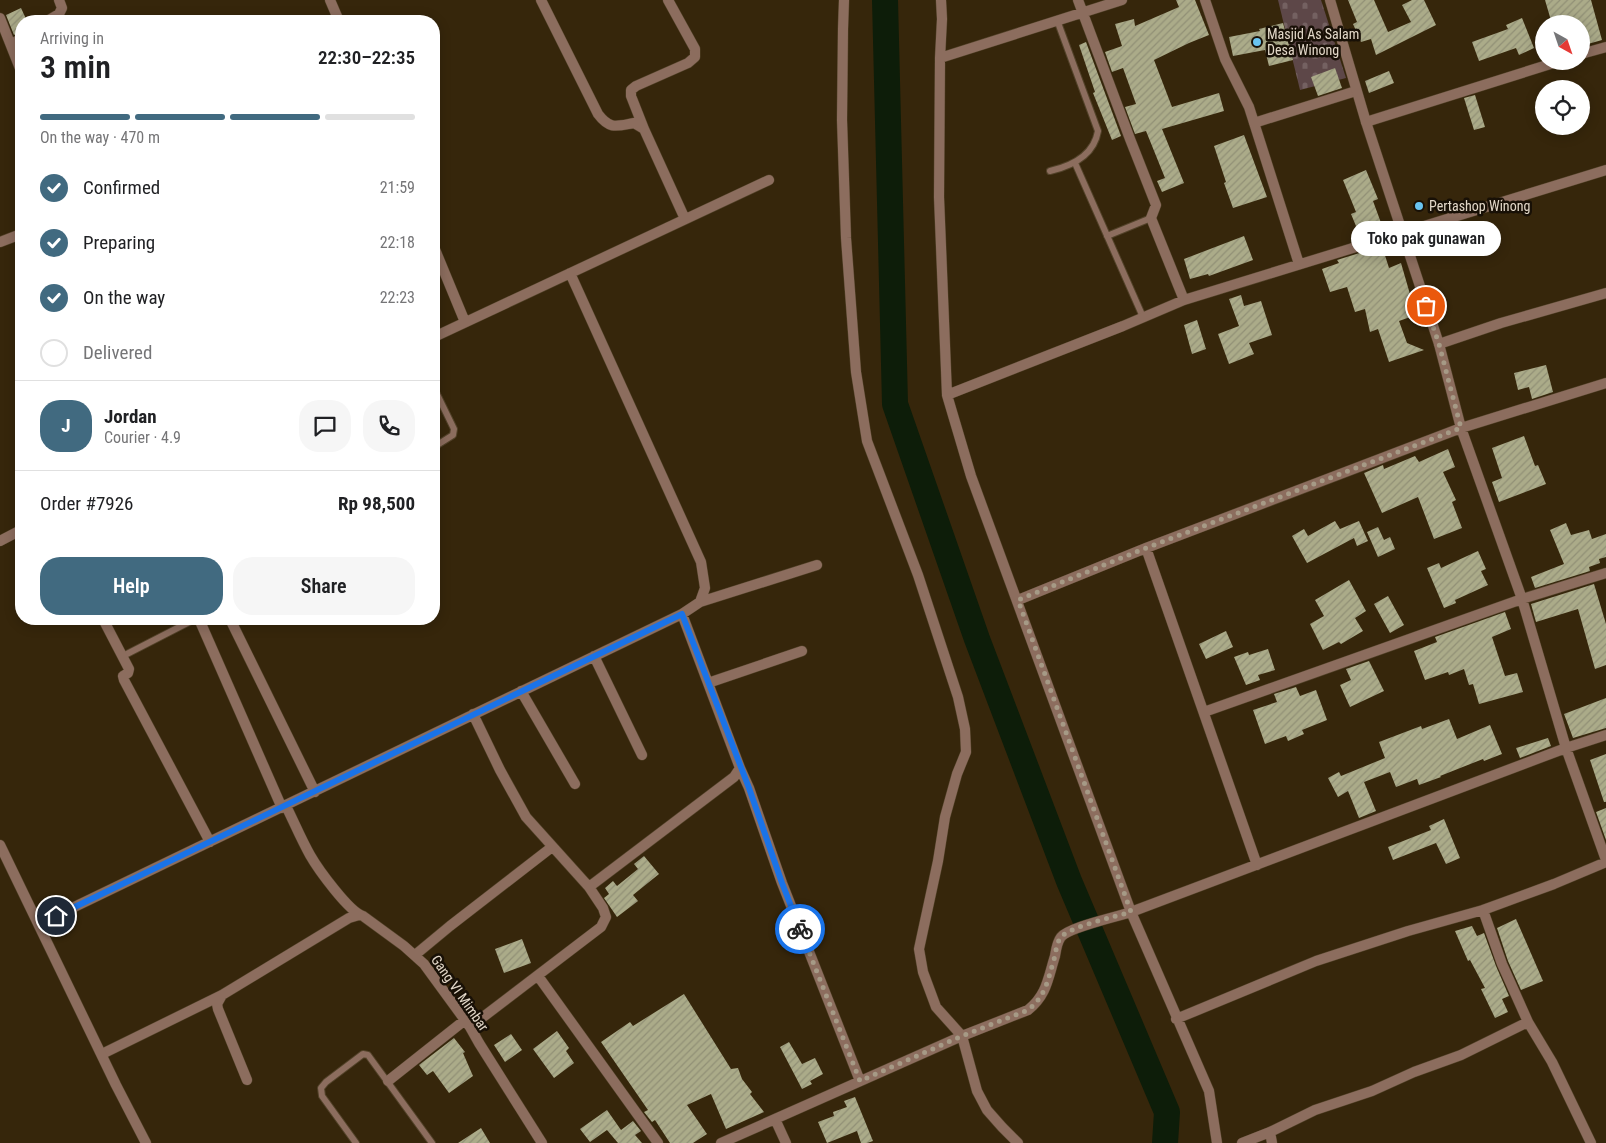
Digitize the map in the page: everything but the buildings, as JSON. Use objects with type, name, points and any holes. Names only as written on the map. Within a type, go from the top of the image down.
[{"type":"street","points":[[57,15],[62,8],[59,0]]},
{"type":"street","points":[[330,0],[336,15]]},
{"type":"street","points":[[540,0],[598,114],[605,123],[614,127],[634,123],[644,129]]},
{"type":"street","points":[[668,0],[695,49],[695,56],[688,63],[636,86],[632,90],[631,96],[685,219]]},
{"type":"street","points":[[844,0],[842,120],[846,238],[856,372],[867,441],[918,575],[958,697],[965,729],[966,752],[957,774],[945,817],[919,949],[923,972],[936,1006],[962,1036],[977,1090],[987,1110],[1018,1143]]},
{"type":"street","points":[[941,0],[938,197],[947,395],[971,476],[1131,912],[1209,1091],[1217,1143]]},
{"type":"street","points":[[1078,0],[1156,205],[1150,218],[1184,300]]},
{"type":"street","points":[[940,58],[1122,0]]},
{"type":"street","points":[[1205,0],[1225,59],[1249,107],[1299,264]]},
{"type":"street","points":[[1176,1018],[1316,961],[1408,931],[1483,910],[1554,884],[1606,861],[1566,748],[1522,599],[1461,428],[1439,344],[1366,122],[1330,0]]},
{"type":"street","points":[[0,18],[15,55]]},
{"type":"street","points":[[11,45],[15,42]]},
{"type":"street","points":[[1590,51],[1606,47]]},
{"type":"street","points":[[1366,122],[1535,69]]},
{"type":"street","points":[[1254,123],[1356,90]]},
{"type":"street","points":[[947,395],[1184,300],[1606,170]]},
{"type":"street","points":[[440,334],[769,180]]},
{"type":"street","points":[[0,242],[15,236]]},
{"type":"street","points":[[440,262],[465,322]]},
{"type":"street","points":[[570,273],[701,562],[705,588],[700,602]]},
{"type":"street","points":[[1439,344],[1501,323],[1606,293]]},
{"type":"street","points":[[1018,600],[1146,548],[1461,428],[1606,383]]},
{"type":"street","points":[[0,541],[15,533]]},
{"type":"street","points":[[1146,548],[1258,866]]},
{"type":"street","points":[[39,924],[682,614],[700,602],[817,565]]},
{"type":"street","points":[[1204,712],[1522,599],[1606,573]]},
{"type":"street","points":[[682,614],[749,788],[782,883],[860,1081]]},
{"type":"street","points":[[106,625],[129,669],[128,673],[124,676],[124,680],[210,842]]},
{"type":"street","name":"Gang VI Mimbar","points":[[202,625],[284,807],[311,856],[342,899],[359,915],[364,916],[424,964],[467,1023],[542,1143]]},
{"type":"street","points":[[233,625],[315,792]]},
{"type":"street","points":[[708,683],[802,651]]},
{"type":"street","points":[[594,656],[642,755]]},
{"type":"street","points":[[521,691],[575,784]]},
{"type":"street","points":[[388,1081],[467,1023],[538,976],[601,927],[606,917],[603,908],[589,888],[526,817],[472,714]]},
{"type":"street","points":[[721,1143],[962,1036],[1028,1010],[1036,1004],[1046,989],[1061,937],[1073,930],[1131,912],[1258,866],[1566,748],[1606,735]]},
{"type":"street","points":[[589,888],[734,777],[740,768]]},
{"type":"street","points":[[0,845],[146,1143]]},
{"type":"street","points":[[415,955],[552,848]]},
{"type":"street","points":[[1483,910],[1502,964],[1528,1022],[1552,1062],[1591,1143]]},
{"type":"street","points":[[102,1054],[222,996],[348,918],[359,915]]},
{"type":"street","points":[[538,976],[658,1143]]},
{"type":"street","points":[[222,996],[218,1009],[247,1080]]},
{"type":"street","points":[[1242,1143],[1270,1132],[1315,1110],[1372,1091],[1414,1072],[1461,1055],[1528,1022]]},
{"type":"street","points":[[775,1119],[786,1143]]},
{"type":"street","points":[[1270,1132],[1272,1143]]},
{"type":"lane","points":[[1050,171],[1064,168],[1086,155],[1097,140],[1098,131],[1057,20]]},
{"type":"lane","points":[[1075,163],[1143,317]]},
{"type":"lane","points":[[1107,236],[1150,218]]},
{"type":"lane","points":[[440,400],[454,429],[453,435],[440,444]]},
{"type":"lane","points":[[123,656],[183,625]]},
{"type":"lane","points":[[356,1143],[322,1096],[322,1088],[326,1082],[363,1054],[368,1056],[388,1081],[432,1143]]},
{"type":"green space","points":[[1278,0],[1321,0],[1346,78],[1300,90]]},
{"type":"waterway","points":[[885,0],[895,404],[977,639],[1069,881],[1167,1112],[1165,1143]]},
{"type":"way so far","points":[[800,929],[860,1081],[962,1036],[1028,1010],[1042,997],[1046,989],[1061,937],[1073,930],[1131,912],[1018,600],[1146,548],[1461,428],[1439,344],[1426,306]]},
{"type":"place","name":"Masjid As Salam Desa Winong","points":[[1257,42]]},
{"type":"place","name":"Pertashop Winong","points":[[1419,206]]},
{"type":"place","name":"Toko pak gunawan","points":[[1426,306]]},
{"type":"route","points":[[56,916],[682,614],[749,788],[800,929]]}]
